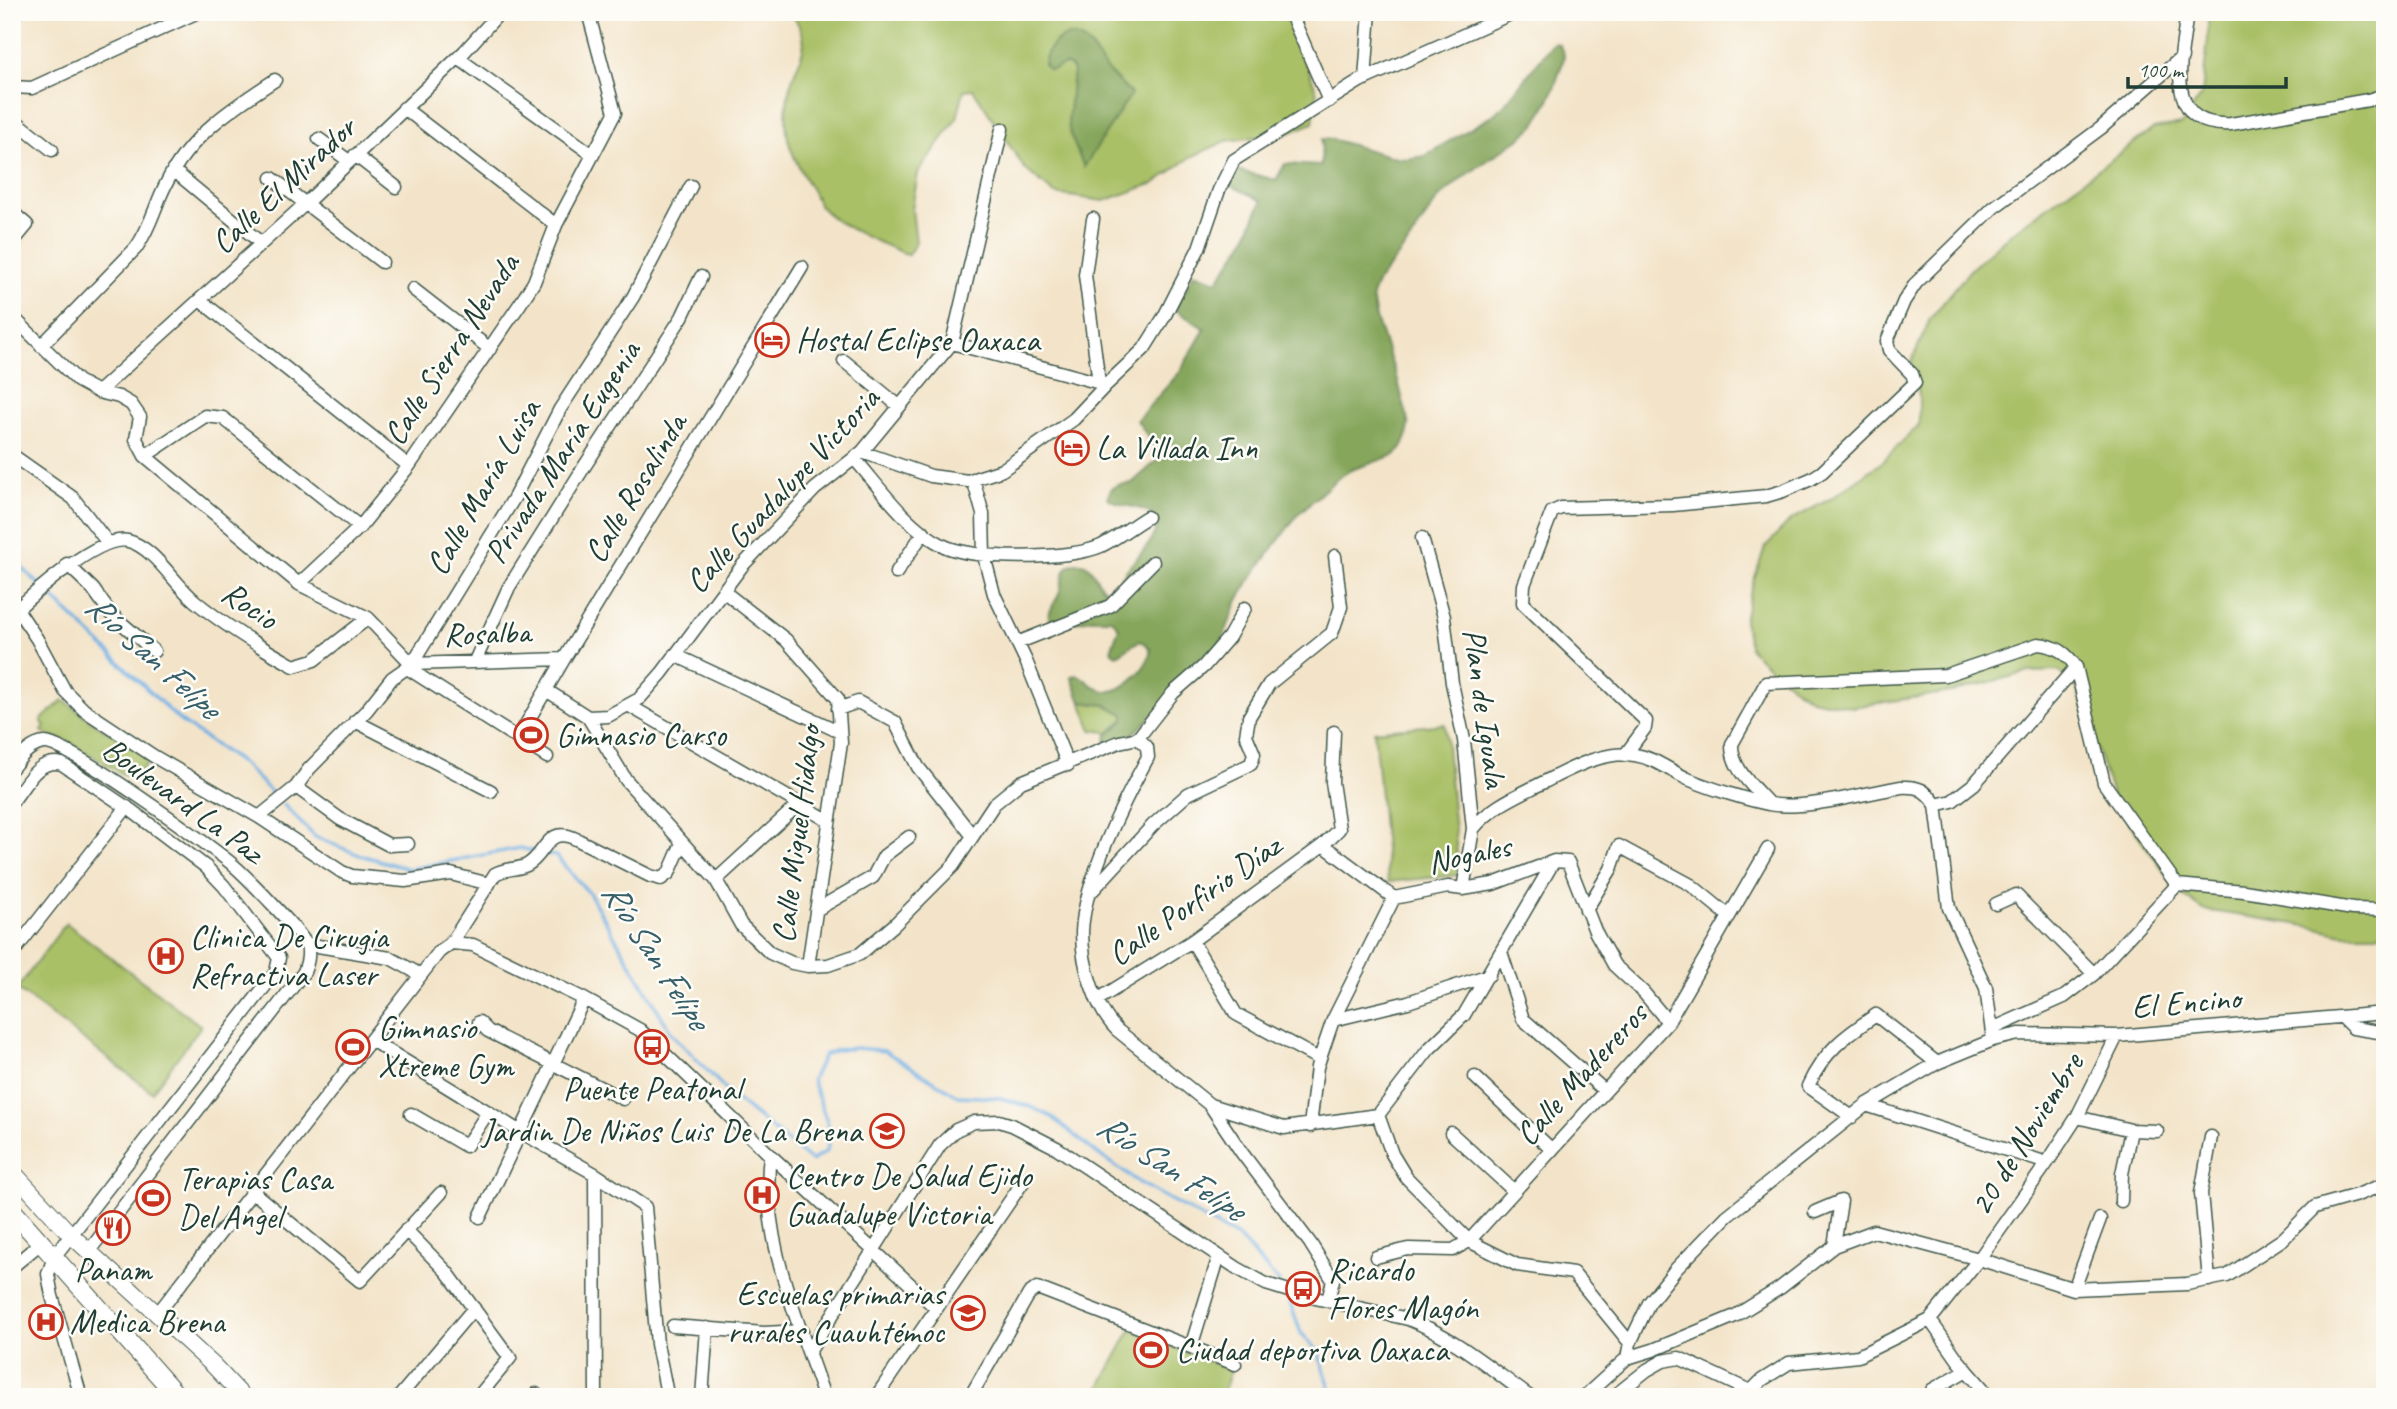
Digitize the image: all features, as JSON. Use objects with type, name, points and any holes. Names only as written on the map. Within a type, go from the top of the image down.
[{"type":"main road","points":[[12,1210],[178,1397]]},
{"type":"street","points":[[12,87],[32,88],[198,12]]},
{"type":"street","name":"Calle El Mirador","points":[[99,392],[305,204],[458,58],[500,12]]},
{"type":"street","name":"Calle Sierra Nevada","points":[[299,584],[360,527],[409,466],[534,282],[555,225],[613,119],[615,107],[588,12]]},
{"type":"street","points":[[1290,12],[1329,101]]},
{"type":"street","points":[[1365,79],[1370,12]]},
{"type":"street","points":[[858,455],[931,476],[968,481],[1002,470],[1074,419],[1102,384],[1144,349],[1164,317],[1199,248],[1219,190],[1234,160],[1365,79],[1515,12]]},
{"type":"street","points":[[2187,12],[2180,84],[2187,108],[2202,121],[2231,124],[2385,95]]},
{"type":"street","points":[[1626,755],[1645,728],[1646,721],[1523,603],[1524,585],[1552,512],[1561,508],[1673,505],[1766,496],[1816,476],[1915,383],[1912,374],[1889,350],[1887,341],[1904,301],[1916,282],[1993,208],[2101,128],[2182,57]]},
{"type":"street","points":[[458,58],[593,155]]},
{"type":"street","points":[[41,346],[136,248],[148,230],[164,186],[188,147],[227,112],[275,80]]},
{"type":"street","points":[[404,108],[555,225]]},
{"type":"street","points":[[12,118],[52,150]]},
{"type":"street","points":[[1002,129],[952,343],[1102,384]]},
{"type":"street","points":[[319,139],[396,187]]},
{"type":"street","points":[[173,170],[261,243]]},
{"type":"street","points":[[272,178],[382,262]]},
{"type":"street","name":"Calle María Luisa","points":[[259,817],[293,789],[392,678],[410,666],[514,498],[560,409],[633,297],[691,186]]},
{"type":"street","points":[[12,212],[27,225],[12,243]]},
{"type":"street","points":[[1093,219],[1085,275],[1102,384]]},
{"type":"street","name":"Calle Rosalinda","points":[[518,738],[802,267]]},
{"type":"street","name":"Privada María Eugenia","points":[[475,661],[509,587],[682,317],[701,277]]},
{"type":"street","points":[[413,289],[490,349]]},
{"type":"street","points":[[201,301],[409,466]]},
{"type":"street","points":[[12,316],[78,381],[131,404],[140,417],[136,439],[145,456],[299,584],[368,618],[410,666],[547,757]]},
{"type":"street","name":"Calle Guadalupe Victoria","points":[[588,717],[608,716],[639,699],[742,566],[815,489],[858,455],[952,343]]},
{"type":"street","points":[[844,361],[899,406]]},
{"type":"street","points":[[145,456],[205,416],[223,418],[360,527]]},
{"type":"street","points":[[12,455],[73,498],[108,543],[67,565],[15,611],[42,648],[59,682],[73,701],[140,747],[352,876],[411,881],[452,874],[489,884]]},
{"type":"street","points":[[858,455],[904,516],[924,532],[943,546],[985,556],[1068,556],[1100,546],[1147,516]]},
{"type":"street","points":[[974,479],[983,514],[985,556],[994,594],[1068,765]]},
{"type":"street","points":[[896,573],[924,532]]},
{"type":"street","name":"Plan de Iguala","points":[[1422,538],[1447,638],[1451,682],[1464,740],[1473,828],[1464,889]]},
{"type":"street","name":"Rocio","points":[[108,543],[126,540],[143,547],[194,601],[241,634],[295,666],[314,660],[368,618]]},
{"type":"street","points":[[1088,895],[1153,825],[1188,794],[1251,764],[1254,754],[1246,735],[1249,717],[1269,684],[1332,633],[1341,607],[1335,556]]},
{"type":"street","points":[[1017,643],[1110,606],[1153,562]]},
{"type":"street","points":[[67,565],[93,589],[111,614],[154,650]]},
{"type":"street","name":"Calle Miguel Hidalgo","points":[[723,591],[786,640],[838,699],[841,743],[808,966]]},
{"type":"street","points":[[546,690],[588,717],[626,780],[716,880],[741,925],[770,953],[792,963],[808,966],[828,965],[860,954],[894,925],[953,866],[993,804],[1021,782],[1119,742],[1138,738],[1173,693],[1205,666],[1229,638],[1245,608]]},
{"type":"street","points":[[1769,804],[1739,770],[1731,756],[1732,744],[1766,683],[1947,675],[2038,644],[2054,646],[2068,655],[2076,667],[2104,783],[2177,885],[2244,891],[2353,909],[2385,910]]},
{"type":"street","points":[[675,655],[840,732]]},
{"type":"street","name":"Rosalba","points":[[410,666],[564,659]]},
{"type":"street","points":[[1936,805],[1952,801],[1974,784],[2076,667]]},
{"type":"street","name":"Calle Miguel Hidalgo","points":[[838,709],[858,702],[895,722],[918,767],[972,835]]},
{"type":"street","points":[[628,705],[829,821]]},
{"type":"street","points":[[355,721],[491,791]]},
{"type":"street","points":[[1310,1126],[1319,1059],[1333,1020],[1394,898],[1323,845],[1339,829],[1332,782],[1334,732]]},
{"type":"street","points":[[1138,738],[1147,747],[1148,757],[1109,839],[1088,895],[1082,931],[1084,963],[1097,1000],[1108,1021],[1210,1105],[1242,1153],[1310,1243],[1333,1280],[1328,1301]]},
{"type":"street","name":"Boulevard La Paz","points":[[12,768],[25,753],[39,744],[49,743],[64,749],[136,795],[232,864],[306,944]]},
{"type":"street","points":[[1473,828],[1493,810],[1561,774],[1586,763],[1616,755],[1633,754],[1655,761],[1688,779],[1769,804],[1792,806],[1917,786],[1928,792],[1936,805],[1949,908],[1986,988],[1992,1035]]},
{"type":"street","name":"Boulevard La Paz","points":[[12,802],[40,767],[50,762],[67,767],[127,807],[212,872],[275,949],[280,962],[271,978],[71,1235]]},
{"type":"street","points":[[293,789],[340,819],[389,845],[408,844]]},
{"type":"street","points":[[716,880],[799,804]]},
{"type":"street","points":[[12,954],[127,807]]},
{"type":"street","points":[[158,1313],[439,952],[451,943],[498,872],[524,866],[559,834],[569,836],[657,879],[664,878],[669,873],[682,843]]},
{"type":"street","points":[[816,910],[873,877],[884,856],[909,838]]},
{"type":"street","name":"Calle Porfirio Díaz","points":[[1097,1000],[1192,941],[1323,845]]},
{"type":"street","points":[[1586,910],[1611,869],[1619,846],[1691,885],[1729,916]]},
{"type":"street","name":"Calle Madereros","points":[[1469,1241],[1668,1022],[1768,849]]},
{"type":"street","points":[[1210,1105],[1284,1128],[1378,1115],[1429,1049],[1465,1015],[1554,861],[1568,862],[1586,910],[1614,965],[1644,993],[1668,1022]]},
{"type":"street","name":"Nogales","points":[[1394,898],[1448,887],[1464,889],[1493,884],[1554,861]]},
{"type":"street","points":[[1627,1358],[1630,1343],[1649,1303],[1676,1269],[1727,1216],[1866,1105],[1937,1063],[2064,997],[2094,974],[2177,885]]},
{"type":"street","points":[[1996,904],[2016,895],[2094,974]]},
{"type":"street","points":[[1192,941],[1236,1014],[1319,1059]]},
{"type":"street","points":[[451,943],[473,945],[584,999],[640,1030],[770,1155],[936,1308]]},
{"type":"street","points":[[89,1251],[304,972],[308,959],[306,944],[390,958],[421,975]]},
{"type":"street","points":[[1501,952],[1523,1019],[1605,1091]]},
{"type":"street","points":[[1333,1020],[1408,1002],[1489,975]]},
{"type":"street","points":[[480,1217],[584,999]]},
{"type":"street","name":"El Encino","points":[[1992,1035],[2117,1036],[2385,1013]]},
{"type":"street","points":[[1852,1117],[1808,1086],[1817,1066],[1844,1037],[1876,1015],[1937,1063]]},
{"type":"street","points":[[2342,1017],[2353,1028],[2385,1033]]},
{"type":"street","points":[[479,1022],[488,1031],[623,1099]]},
{"type":"street","name":"20 de Noviembre","points":[[1930,1320],[1979,1259],[2048,1163],[2077,1117],[2117,1036]]},
{"type":"street","points":[[371,1040],[519,1131],[595,1174],[645,1207],[657,1344],[666,1389]]},
{"type":"street","points":[[1475,1077],[1552,1150]]},
{"type":"street","points":[[1866,1105],[2048,1163]]},
{"type":"street","points":[[411,1114],[466,1146],[488,1112]]},
{"type":"street","points":[[1378,1115],[1392,1154],[1406,1177],[1469,1241],[1517,1265],[1573,1273],[1630,1343]]},
{"type":"street","points":[[2077,1117],[2132,1130],[2157,1131]]},
{"type":"street","points":[[809,1352],[947,1138],[964,1125],[990,1121],[1012,1125],[1057,1148],[1254,1278],[1302,1295],[1422,1324],[1451,1340],[1530,1397]]},
{"type":"street","points":[[2121,1201],[2122,1174],[2132,1130]]},
{"type":"street","points":[[1451,1133],[1514,1191]]},
{"type":"street","points":[[2209,1280],[2202,1194],[2211,1137]]},
{"type":"street","points":[[770,1155],[768,1199],[775,1249],[824,1397]]},
{"type":"street","points":[[12,1171],[71,1235],[158,1313],[243,1397]]},
{"type":"street","points":[[595,1174],[596,1397]]},
{"type":"street","points":[[876,1397],[1025,1179]]},
{"type":"street","points":[[1584,1397],[1627,1358],[1734,1317],[1780,1288],[1835,1246],[1874,1231],[1979,1259],[2074,1289],[2188,1284],[2227,1276],[2283,1239],[2315,1207],[2385,1184]]},
{"type":"street","points":[[253,1192],[360,1281],[441,1193]]},
{"type":"street","points":[[1815,1212],[1841,1201],[1835,1246]]},
{"type":"street","points":[[2074,1289],[2100,1219]]},
{"type":"street","points":[[406,1230],[447,1272],[510,1358],[478,1397]]},
{"type":"street","points":[[71,1235],[54,1256],[48,1274],[81,1397]]},
{"type":"street","points":[[1376,1257],[1408,1250],[1453,1250],[1469,1241]]},
{"type":"street","points":[[12,1267],[42,1242]]},
{"type":"street","points":[[1191,1347],[1219,1256]]},
{"type":"street","points":[[970,1397],[1026,1298],[1034,1289],[1046,1290],[1235,1364]]},
{"type":"street","points":[[398,1397],[474,1308]]},
{"type":"street","points":[[1751,1391],[1762,1380],[1789,1363],[1858,1356],[1930,1320],[1990,1397]]},
{"type":"street","points":[[673,1326],[764,1333],[802,1331]]},
{"type":"street","points":[[702,1397],[707,1328]]},
{"type":"street","points":[[1613,1397],[1647,1370],[1663,1361],[1679,1358],[1763,1397]]},
{"type":"street","points":[[1932,1390],[1967,1370]]},
{"type":"green space","points":[[790,12],[1289,12],[1317,93],[1313,123],[1289,133],[1226,141],[1191,157],[1155,183],[1104,201],[1055,194],[1025,169],[973,89],[964,90],[957,118],[918,173],[912,209],[916,242],[908,255],[861,234],[828,214],[819,204],[797,163],[789,141],[786,119],[789,91],[804,43],[803,34]]},
{"type":"green space","points":[[2208,12],[2385,12],[2385,934],[2343,934],[2204,910],[2179,893],[2114,801],[2077,688],[2059,671],[2029,672],[1951,692],[1853,707],[1811,699],[1775,673],[1750,649],[1744,620],[1765,547],[1791,520],[1832,498],[1882,462],[1919,425],[1919,394],[1911,363],[1930,319],[1970,270],[2010,234],[2153,129],[2182,124],[2202,94]]},
{"type":"green space","points":[[1068,36],[1087,43],[1106,69],[1131,94],[1084,167],[1068,123],[1073,71],[1068,65],[1049,70],[1044,64],[1052,46]]},
{"type":"green space","points":[[1553,43],[1559,44],[1564,55],[1563,62],[1551,96],[1534,126],[1462,178],[1438,199],[1378,281],[1372,296],[1376,319],[1398,381],[1409,425],[1402,448],[1395,455],[1351,470],[1338,478],[1298,514],[1238,600],[1220,646],[1161,709],[1127,739],[1105,743],[1107,735],[1124,720],[1124,714],[1106,705],[1081,702],[1071,676],[1078,675],[1106,691],[1121,688],[1142,670],[1150,649],[1139,641],[1117,655],[1113,653],[1111,650],[1119,628],[1112,619],[1090,619],[1051,627],[1049,615],[1068,567],[1076,563],[1087,565],[1107,591],[1116,585],[1155,532],[1157,524],[1148,512],[1108,498],[1111,489],[1132,483],[1161,457],[1137,420],[1179,373],[1205,329],[1175,310],[1194,273],[1217,281],[1244,242],[1262,201],[1230,185],[1236,170],[1276,180],[1285,164],[1321,166],[1322,139],[1331,139],[1396,158],[1424,156],[1493,115]]},
{"type":"green space","points":[[63,700],[97,725],[151,758],[134,781],[69,742],[42,731],[45,727],[41,720]]},
{"type":"green space","points":[[1081,702],[1106,705],[1124,714],[1125,718],[1107,735],[1106,732],[1092,730]]},
{"type":"green space","points":[[1445,724],[1459,875],[1388,882],[1374,731]]},
{"type":"green space","points":[[66,923],[201,1026],[152,1092],[17,989]]},
{"type":"green space","name":"Ciudad deportiva Oaxaca","points":[[1131,1330],[1231,1370],[1222,1397],[1094,1397]]},
{"type":"waterway","name":"Río San Felipe","points":[[12,558],[179,720],[244,765],[277,798]]},
{"type":"waterway","name":"Río San Felipe","points":[[283,804],[315,837],[357,854],[409,869],[520,848],[537,852]]},
{"type":"waterway","name":"Río San Felipe","points":[[544,854],[556,856],[589,893],[672,1034],[732,1096],[811,1161],[827,1151],[830,1130],[812,1080],[824,1055],[837,1050],[856,1048],[885,1051],[958,1096],[1001,1098],[1052,1117],[1095,1152],[1140,1183],[1239,1238],[1279,1282]]},
{"type":"waterway","points":[[1287,1295],[1301,1333],[1318,1351],[1333,1397]]},
{"type":"waterway","points":[[1651,1397],[1681,1390],[1695,1397]]},
{"type":"place","name":"Hostal Eclipse Oaxaca","points":[[772,340]]},
{"type":"place","name":"La Villada Inn","points":[[1072,448]]},
{"type":"place","name":"Gimnasio Carso","points":[[531,735]]},
{"type":"place","name":"Clinica De Cirugia Refractiva Laser","points":[[166,956]]},
{"type":"place","name":"Gimnasio Xtreme Gym","points":[[353,1047]]},
{"type":"place","name":"Puente Peatonal","points":[[652,1047]]},
{"type":"place","name":"Jardin De Niños Luis De La Brena","points":[[887,1131]]},
{"type":"place","name":"Centro De Salud Ejido Guadalupe Victoria","points":[[762,1195]]},
{"type":"place","name":"Terapias Casa Del Angel","points":[[153,1198]]},
{"type":"place","name":"Panam","points":[[113,1228]]},
{"type":"place","name":"Ricardo Flores Magón","points":[[1303,1289]]},
{"type":"place","name":"Escuelas primarias rurales Cuauhtémoc","points":[[968,1313]]},
{"type":"place","name":"Medica Brena","points":[[46,1322]]},
{"type":"place","name":"Ciudad deportiva Oaxaca","points":[[1151,1350]]}]
